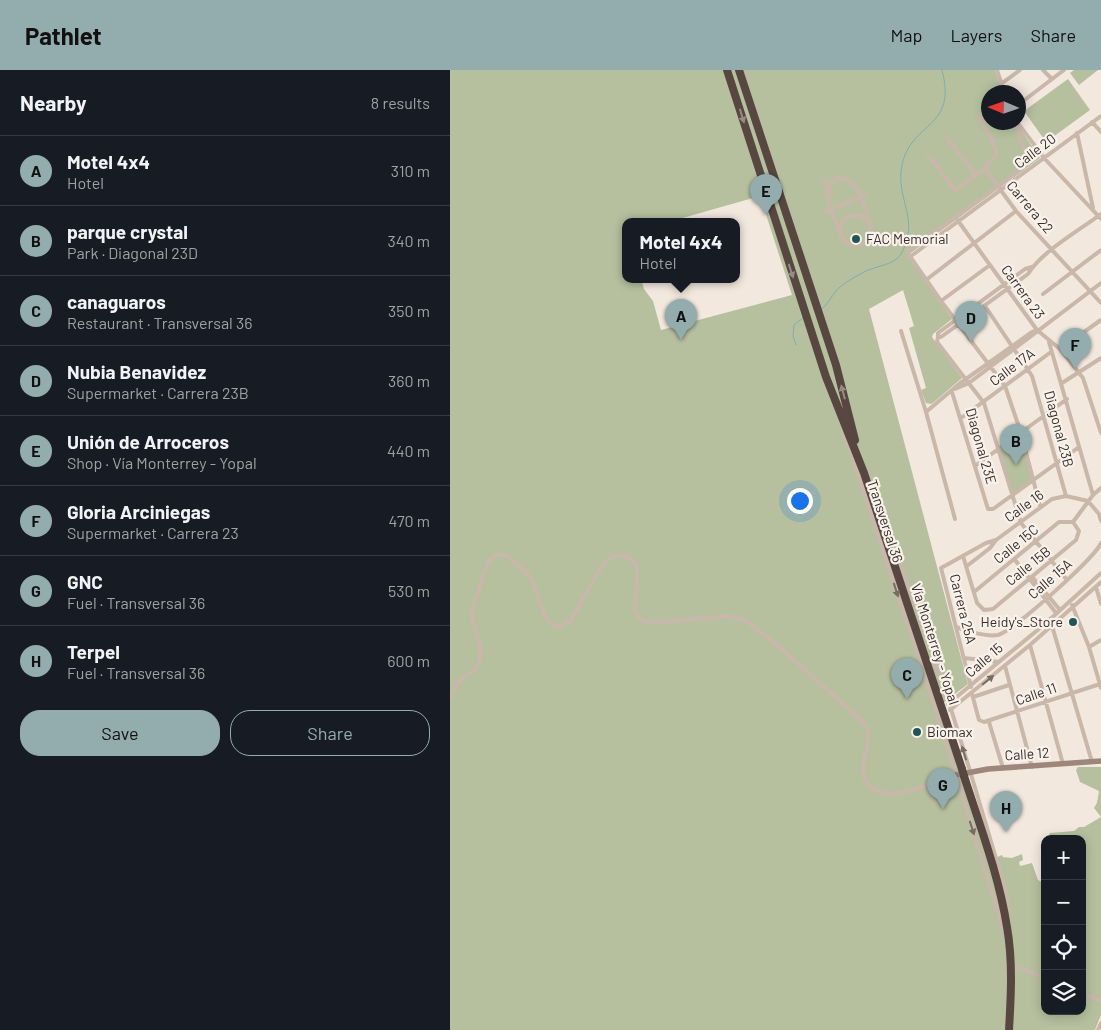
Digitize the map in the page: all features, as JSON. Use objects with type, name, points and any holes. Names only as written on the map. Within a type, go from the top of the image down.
[{"type":"highway","name":"Vía Monterrey - Yopal","points":[[727,70],[809,328],[864,473]]},
{"type":"highway","name":"Vía Monterrey - Yopal","points":[[739,70],[836,365],[864,473],[963,773],[1001,895],[1009,938],[1009,1030]]},
{"type":"main road","name":"Calle 12","points":[[963,773],[1003,768],[1101,761]]},
{"type":"street","points":[[997,70],[1001,84],[1020,70]]},
{"type":"street","points":[[1044,70],[1052,79]]},
{"type":"street","points":[[1026,99],[1064,70]]},
{"type":"street","name":"Calle 20","points":[[926,280],[909,254],[1000,192],[1101,116]]},
{"type":"street","points":[[928,155],[955,190],[986,168],[997,154],[992,140],[979,117]]},
{"type":"street","points":[[1092,122],[1101,132]]},
{"type":"street","points":[[957,220],[1022,169],[1026,161],[1019,130]]},
{"type":"street","points":[[1023,130],[1044,158],[1100,216],[1052,250],[1032,267],[1028,274],[1006,286],[955,320],[938,334],[937,342],[984,403],[1021,523],[1067,580]]},
{"type":"street","points":[[1077,133],[1094,211]]},
{"type":"street","points":[[947,138],[975,174]]},
{"type":"street","name":"Carrera 22","points":[[986,168],[1000,192],[1016,211],[1101,303]]},
{"type":"street","points":[[822,181],[827,183],[830,208],[840,233],[847,242],[861,244],[870,236],[870,224],[864,196],[851,183],[842,178],[837,178],[830,187],[830,208]]},
{"type":"street","points":[[825,212],[830,208],[864,196]]},
{"type":"street","points":[[1016,211],[926,280],[1006,386],[1021,433],[1040,506]]},
{"type":"street","points":[[840,233],[842,223],[852,216],[863,217],[870,224]]},
{"type":"street","name":"Carrera 23","points":[[957,220],[1037,330],[1060,350],[1079,372],[1086,384],[1101,433]]},
{"type":"street","points":[[1043,294],[1101,250]]},
{"type":"street","points":[[941,301],[990,265]]},
{"type":"street","points":[[926,412],[1101,283]]},
{"type":"street","points":[[938,337],[959,325],[1006,286]]},
{"type":"street","name":"Diagonal 23B","points":[[984,306],[1028,369],[1044,414],[1066,496]]},
{"type":"street","points":[[1060,350],[1101,320]]},
{"type":"street","points":[[901,331],[926,412],[955,519]]},
{"type":"street","points":[[1049,342],[1093,495]]},
{"type":"street","name":"Calle 17A","points":[[961,418],[984,403],[1051,352]]},
{"type":"street","points":[[1062,383],[1101,358]]},
{"type":"street","name":"Transversal 36","points":[[826,377],[963,773]]},
{"type":"street","name":"Diagonal 23E","points":[[954,391],[987,507],[993,509],[1012,496]]},
{"type":"street","points":[[975,466],[1066,399]]},
{"type":"street","points":[[1012,496],[1079,447]]},
{"type":"street","points":[[1073,522],[1088,501],[1101,488]]},
{"type":"street","name":"Calle 16","points":[[967,566],[990,548],[996,540],[1052,499],[1066,496],[1088,501]]},
{"type":"street","points":[[1088,501],[1099,514],[1101,521]]},
{"type":"street","name":"Transversal 36","points":[[876,510],[904,573],[950,710],[963,773],[1010,961]]},
{"type":"street","name":"Calle 15C","points":[[974,592],[1059,522],[1073,522]]},
{"type":"street","name":"Calle 15B","points":[[974,592],[977,603],[984,610],[993,609],[1052,562],[1076,540],[1078,531],[1073,522]]},
{"type":"street","points":[[974,592],[963,556],[996,540]]},
{"type":"street","name":"Calle 15A","points":[[956,626],[979,633],[998,635],[1067,580],[1094,555],[1101,545]]},
{"type":"street","points":[[450,698],[458,682],[475,669],[479,663],[481,648],[471,613],[491,558],[502,554],[518,565],[535,587],[544,618],[550,623],[563,624],[571,620],[603,564],[610,558],[622,556],[630,559],[637,568],[635,608],[638,616],[644,621],[651,623],[728,616],[740,618],[782,649],[863,722],[869,736],[863,775],[869,786],[875,791],[894,795],[963,773]]},
{"type":"street","name":"Carrera 25A","points":[[963,556],[943,565],[941,571],[971,687]]},
{"type":"street","points":[[1014,560],[1058,612]]},
{"type":"street","name":"Calle 15","points":[[948,704],[971,687],[1101,573]]},
{"type":"street","name":"Calle 15","points":[[950,710],[972,695],[1101,582]]},
{"type":"street","points":[[1096,587],[1101,604]]},
{"type":"street","points":[[1069,602],[1073,607],[1089,647],[1100,686]]},
{"type":"street","points":[[1050,619],[1054,625],[1092,762]]},
{"type":"street","points":[[1089,647],[1101,640]]},
{"type":"street","points":[[1030,645],[1063,764]]},
{"type":"street","points":[[1007,655],[1011,661]]},
{"type":"street","points":[[964,658],[999,662]]},
{"type":"street","points":[[1005,666],[1032,767]]},
{"type":"street","points":[[1003,768],[989,722],[979,720],[972,695],[1009,685]]},
{"type":"street","name":"Calle 11","points":[[989,722],[1072,693],[1100,686]]},
{"type":"street","points":[[1010,961],[1041,976]]},
{"type":"street","points":[[1086,995],[1101,1001]]},
{"type":"street","points":[[1098,1030],[1101,1023]]},
{"type":"green space","points":[[450,70],[995,70],[1000,85],[981,85],[981,130],[1021,130],[1040,158],[908,255],[952,319],[933,334],[932,337],[962,378],[934,402],[931,404],[926,403],[921,390],[926,388],[909,328],[914,326],[903,290],[869,309],[968,684],[942,704],[991,860],[1002,855],[1003,857],[1012,858],[1022,854],[1023,860],[1019,862],[1020,866],[1032,863],[1038,880],[1041,882],[1041,1015],[1086,1015],[1086,835],[1049,835],[1050,833],[1074,831],[1101,817],[1101,1015],[1095,1030],[450,1030]]},
{"type":"green space","points":[[1074,70],[1098,70],[1079,85],[1070,73]]},
{"type":"green space","points":[[1068,79],[1090,110],[1046,142],[1026,114],[1026,110]]},
{"type":"green space","points":[[1020,435],[1032,481],[1013,493],[1000,450]]},
{"type":"green space","points":[[1078,767],[1101,767],[1101,817],[1094,808],[1099,791],[1080,782],[1076,770]]},
{"type":"waterway","points":[[822,309],[836,291],[846,283],[864,272],[894,261],[901,254],[909,230],[902,189],[902,165],[907,151],[914,140],[939,114],[944,104],[945,89],[942,70]]},
{"type":"waterway","points":[[796,345],[793,336],[794,325],[804,317]]},
{"type":"place","name":"Unión de Arroceros","points":[[766,215]]},
{"type":"place","name":"FAC Memorial","points":[[856,239]]},
{"type":"place","name":"Motel 4x4","points":[[681,340]]},
{"type":"place","name":"Nubia Benavidez","points":[[971,342]]},
{"type":"place","name":"Gloria Arciniegas","points":[[1075,369]]},
{"type":"place","name":"parque crystal","points":[[1016,465]]},
{"type":"place","name":"Heidy's_Store","points":[[1073,622]]},
{"type":"place","name":"canaguaros","points":[[907,699]]},
{"type":"place","name":"Biomax","points":[[917,732]]},
{"type":"place","name":"GNC","points":[[943,809]]},
{"type":"place","name":"Terpel","points":[[1006,832]]}]
